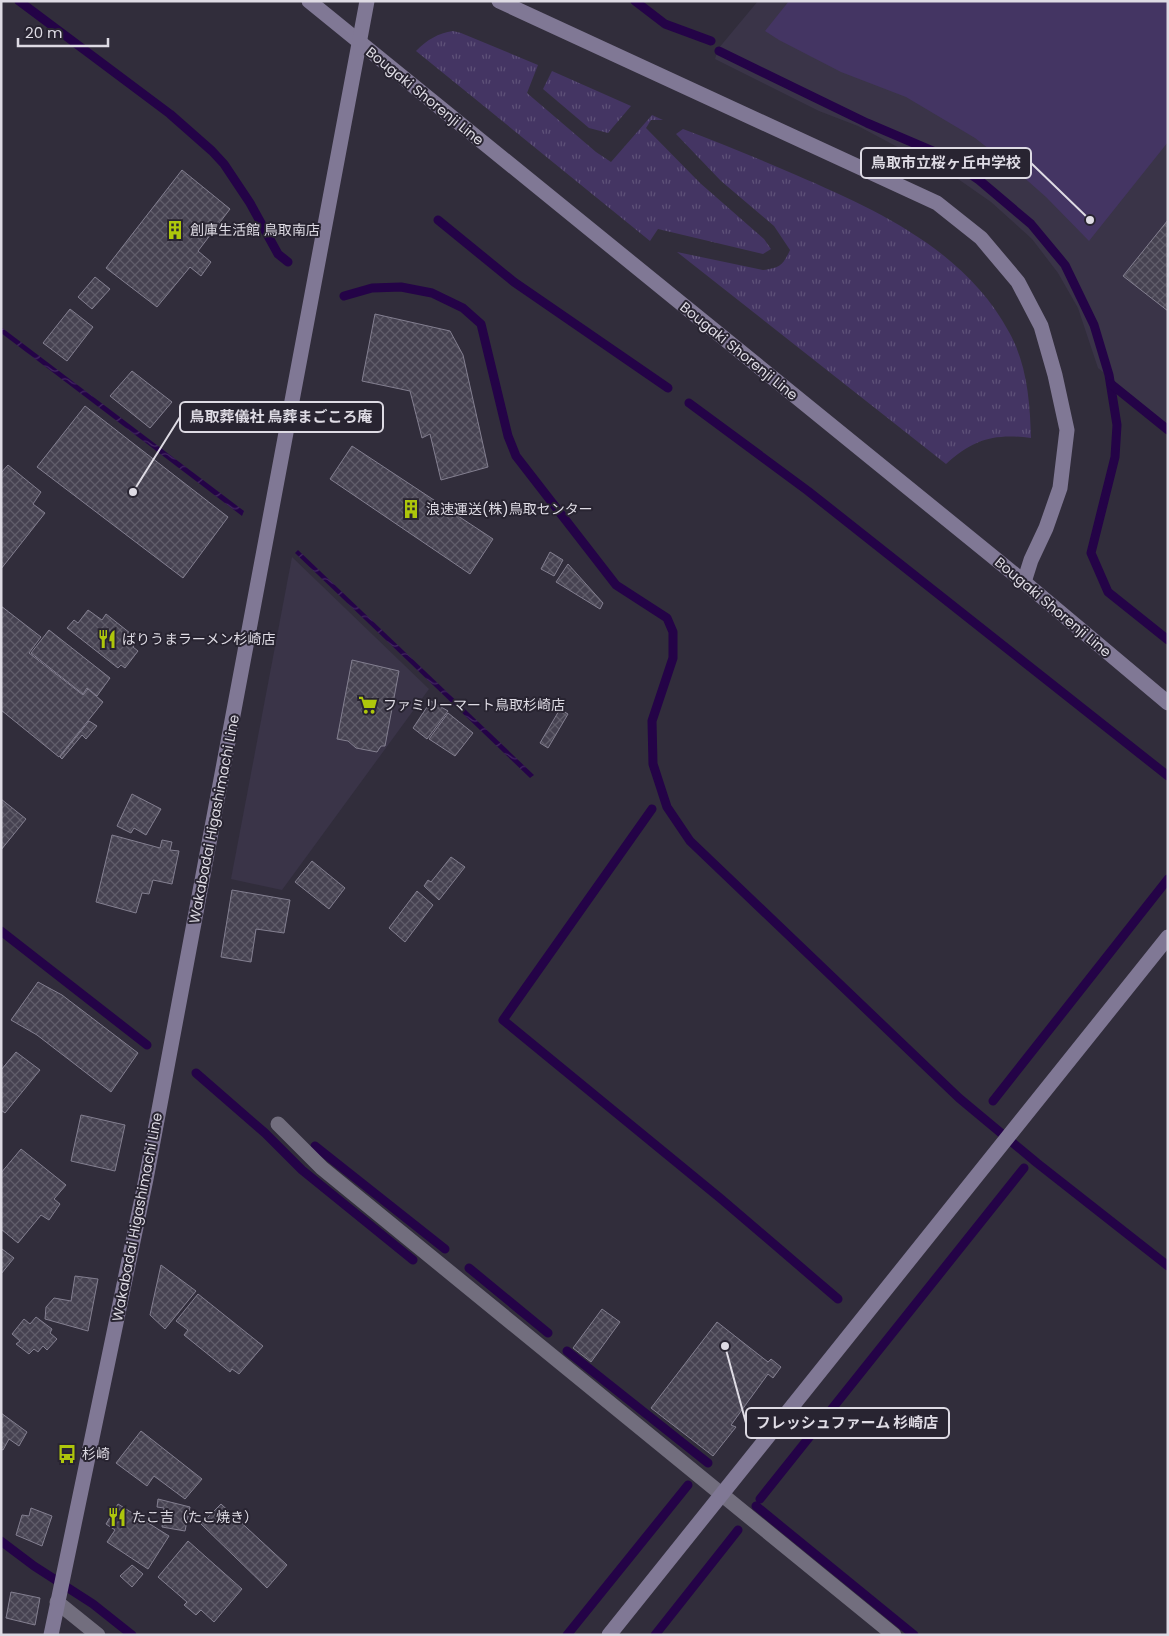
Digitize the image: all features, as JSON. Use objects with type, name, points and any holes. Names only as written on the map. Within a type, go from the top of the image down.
[{"type":"main road","name":"Bougaki Shorenji Line","points":[[309,1],[1024,582],[1168,703]]},
{"type":"main road","name":"Wakabadai Higashimachi Line","points":[[51,1635],[146,1179],[367,1]]},
{"type":"main road","points":[[500,1],[937,203],[981,238],[1018,282],[1041,326],[1055,375],[1066,430],[1060,488],[1024,582]]},
{"type":"main road","points":[[609,1635],[1168,937]]},
{"type":"street","points":[[278,1124],[322,1168],[894,1635]]},
{"type":"street","points":[[57,1602],[98,1635]]},
{"type":"shaded area","points":[[758,1],[1168,1],[1168,425],[1098,368],[1078,308],[1058,273],[1032,239],[991,202],[958,179],[858,126],[819,111],[715,59],[718,49]]},
{"type":"shaded area","points":[[292,557],[429,689],[282,890],[231,879]]},
{"type":"green space","points":[[789,1],[1168,1],[1168,142],[1089,241],[1046,197],[975,138],[906,97],[841,72],[765,31]]},
{"type":"green space","points":[[453,31],[538,65],[527,93],[596,152],[611,162],[652,115],[663,120],[651,120],[646,128],[700,183],[764,239],[771,249],[763,254],[658,229],[650,241],[416,51],[442,33]]},
{"type":"green space","points":[[552,71],[631,106],[608,133],[589,128],[543,89]]},
{"type":"green space","points":[[683,129],[827,188],[887,218],[944,256],[969,278],[991,303],[1015,344],[1024,370],[1030,411],[1031,438],[1006,436],[975,443],[946,464],[677,252],[763,270],[780,265],[790,250],[774,226],[721,181],[676,134]]},
{"type":"water","points":[[1,327],[244,511],[242,516],[1,333]]},
{"type":"water","points":[[298,550],[534,775],[530,778],[295,553]]},
{"type":"building","name":"創庫生活館 鳥取南店","points":[[182,170],[230,209],[198,251],[211,262],[201,276],[190,267],[157,307],[106,268]]},
{"type":"building","points":[[1168,220],[1168,311],[1123,276]]},
{"type":"building","points":[[95,277],[110,289],[92,309],[78,297]]},
{"type":"building","points":[[70,309],[93,327],[67,361],[43,343]]},
{"type":"building","points":[[375,314],[450,331],[463,355],[488,467],[441,480],[430,434],[422,438],[410,391],[362,381]]},
{"type":"building","points":[[132,371],[172,402],[150,428],[110,396]]},
{"type":"building","points":[[85,406],[228,517],[183,578],[37,467]]},
{"type":"building","name":"浪速運送(株)鳥取センター","points":[[352,446],[493,539],[470,574],[330,479]]},
{"type":"building","points":[[8,465],[41,492],[33,504],[45,513],[1,569],[1,473]]},
{"type":"building","points":[[550,552],[563,560],[554,576],[541,569]]},
{"type":"building","points":[[568,564],[603,603],[600,609],[556,582]]},
{"type":"building","points":[[1,606],[41,637],[29,653],[83,695],[88,689],[103,702],[59,757],[1,710]]},
{"type":"building","name":"ばりうまラーメン杉崎店","points":[[88,610],[102,620],[106,614],[135,637],[132,640],[136,643],[133,647],[138,651],[125,668],[121,665],[118,668],[67,628],[74,620],[78,623]]},
{"type":"building","points":[[49,630],[110,678],[97,696],[87,688],[83,694],[31,653]]},
{"type":"building","name":"ファミリーマート鳥取杉崎店","points":[[352,660],[399,671],[385,746],[381,746],[377,752],[356,748],[348,741],[337,739]]},
{"type":"building","points":[[431,701],[448,711],[427,739],[413,728]]},
{"type":"building","points":[[560,709],[568,714],[548,748],[540,743]]},
{"type":"building","points":[[448,713],[473,733],[455,756],[429,739]]},
{"type":"building","points":[[89,721],[97,726],[86,739],[82,735],[62,759],[60,757]]},
{"type":"building","points":[[132,794],[161,809],[146,835],[134,828],[131,833],[117,826]]},
{"type":"building","points":[[1,799],[26,819],[1,850]]},
{"type":"building","points":[[112,835],[160,848],[162,840],[172,842],[170,850],[179,851],[172,884],[153,880],[149,894],[142,893],[136,913],[96,902]]},
{"type":"building","points":[[451,857],[465,867],[439,900],[424,886],[428,880],[431,882]]},
{"type":"building","points":[[312,861],[345,888],[329,909],[295,882]]},
{"type":"building","points":[[232,890],[290,900],[284,933],[256,929],[251,962],[221,957]]},
{"type":"building","points":[[417,891],[433,905],[405,942],[389,928]]},
{"type":"building","points":[[38,982],[62,995],[138,1053],[111,1092],[37,1035],[11,1020]]},
{"type":"building","points":[[16,1052],[40,1070],[5,1113],[1,1110],[1,1070]]},
{"type":"building","points":[[81,1115],[125,1125],[115,1171],[71,1161]]},
{"type":"building","points":[[21,1149],[66,1185],[54,1199],[60,1204],[49,1220],[41,1215],[18,1243],[1,1229],[1,1173]]},
{"type":"building","points":[[1,1250],[14,1258],[1,1274]]},
{"type":"building","points":[[161,1265],[196,1291],[165,1329],[150,1315]]},
{"type":"building","points":[[75,1276],[98,1279],[88,1331],[45,1319],[46,1307],[54,1298],[71,1301]]},
{"type":"building","points":[[198,1294],[263,1346],[239,1374],[232,1369],[230,1372],[184,1335],[188,1330],[176,1321]]},
{"type":"building","points":[[602,1309],[620,1322],[591,1362],[573,1348]]},
{"type":"building","points":[[36,1317],[52,1329],[50,1333],[57,1339],[47,1350],[43,1346],[38,1352],[34,1349],[29,1354],[16,1344],[20,1341],[12,1334],[24,1319],[30,1324]]},
{"type":"building","points":[[717,1322],[768,1362],[771,1359],[781,1367],[773,1378],[768,1374],[731,1425],[736,1427],[713,1456],[651,1408]]},
{"type":"building","points":[[1,1413],[27,1432],[19,1446],[9,1439],[3,1450],[1,1449]]},
{"type":"building","points":[[141,1431],[202,1479],[185,1499],[154,1476],[147,1486],[116,1463]]},
{"type":"building","points":[[158,1499],[190,1507],[185,1531],[162,1527],[164,1508],[157,1507]]},
{"type":"building","points":[[118,1504],[169,1536],[148,1569],[107,1542],[115,1530],[106,1524]]},
{"type":"building","points":[[221,1504],[287,1565],[267,1588],[201,1524]]},
{"type":"building","points":[[31,1508],[52,1516],[42,1546],[16,1535],[22,1515],[29,1516]]},
{"type":"building","points":[[188,1541],[242,1589],[214,1622],[201,1610],[196,1615],[184,1605],[187,1602],[158,1577]]},
{"type":"building","points":[[132,1565],[143,1574],[132,1587],[120,1576]]},
{"type":"building","points":[[11,1592],[40,1598],[35,1625],[6,1618]]},
{"type":"waterway","points":[[19,1],[170,114],[212,151],[224,164],[250,203],[278,254],[288,262]]},
{"type":"waterway","points":[[635,1],[665,24],[711,41]]},
{"type":"waterway","points":[[719,51],[867,123],[942,155],[979,180],[1031,224],[1065,265],[1094,325],[1109,375],[1117,425],[1115,457],[1091,553],[1108,592],[1168,640]]},
{"type":"waterway","points":[[438,220],[514,282],[668,388]]},
{"type":"waterway","points":[[344,296],[372,288],[401,287],[432,293],[463,308],[481,324],[508,436],[516,456],[616,585],[667,618],[673,632],[673,658],[652,721],[653,764],[667,807],[690,841],[959,1098],[1037,1163],[1168,1266]]},
{"type":"waterway","points":[[1111,384],[1168,430]]},
{"type":"waterway","points":[[689,403],[808,491],[1168,776]]},
{"type":"waterway","points":[[652,809],[503,1020],[720,1198],[838,1299]]},
{"type":"waterway","points":[[993,1101],[1168,879]]},
{"type":"waterway","points":[[1,931],[147,1045]]},
{"type":"waterway","points":[[196,1073],[265,1133],[302,1170],[413,1260]]},
{"type":"waterway","points":[[315,1146],[445,1249]]},
{"type":"waterway","points":[[760,1499],[1024,1168]]},
{"type":"waterway","points":[[469,1268],[548,1333]]},
{"type":"waterway","points":[[567,1351],[708,1463]]},
{"type":"waterway","points":[[567,1635],[688,1485]]},
{"type":"waterway","points":[[756,1506],[914,1635]]},
{"type":"waterway","points":[[655,1635],[738,1530]]},
{"type":"waterway","points":[[1,1541],[34,1566],[93,1604],[132,1635]]},
{"type":"place","name":"鳥取市立桜ヶ丘中学校","points":[[1090,220]]},
{"type":"place","name":"創庫生活館 鳥取南店","points":[[175,230]]},
{"type":"place","name":"鳥取葬儀社 鳥葬まごころ庵","points":[[133,492]]},
{"type":"place","name":"浪速運送(株)鳥取センター","points":[[411,509]]},
{"type":"place","name":"ばりうまラーメン杉崎店","points":[[107,639]]},
{"type":"place","name":"ファミリーマート鳥取杉崎店","points":[[368,705]]},
{"type":"place","name":"フレッシュファーム 杉崎店","points":[[725,1346]]},
{"type":"place","name":"杉崎","points":[[67,1454]]},
{"type":"place","name":"たこ吉（たこ焼き）","points":[[117,1517]]}]
